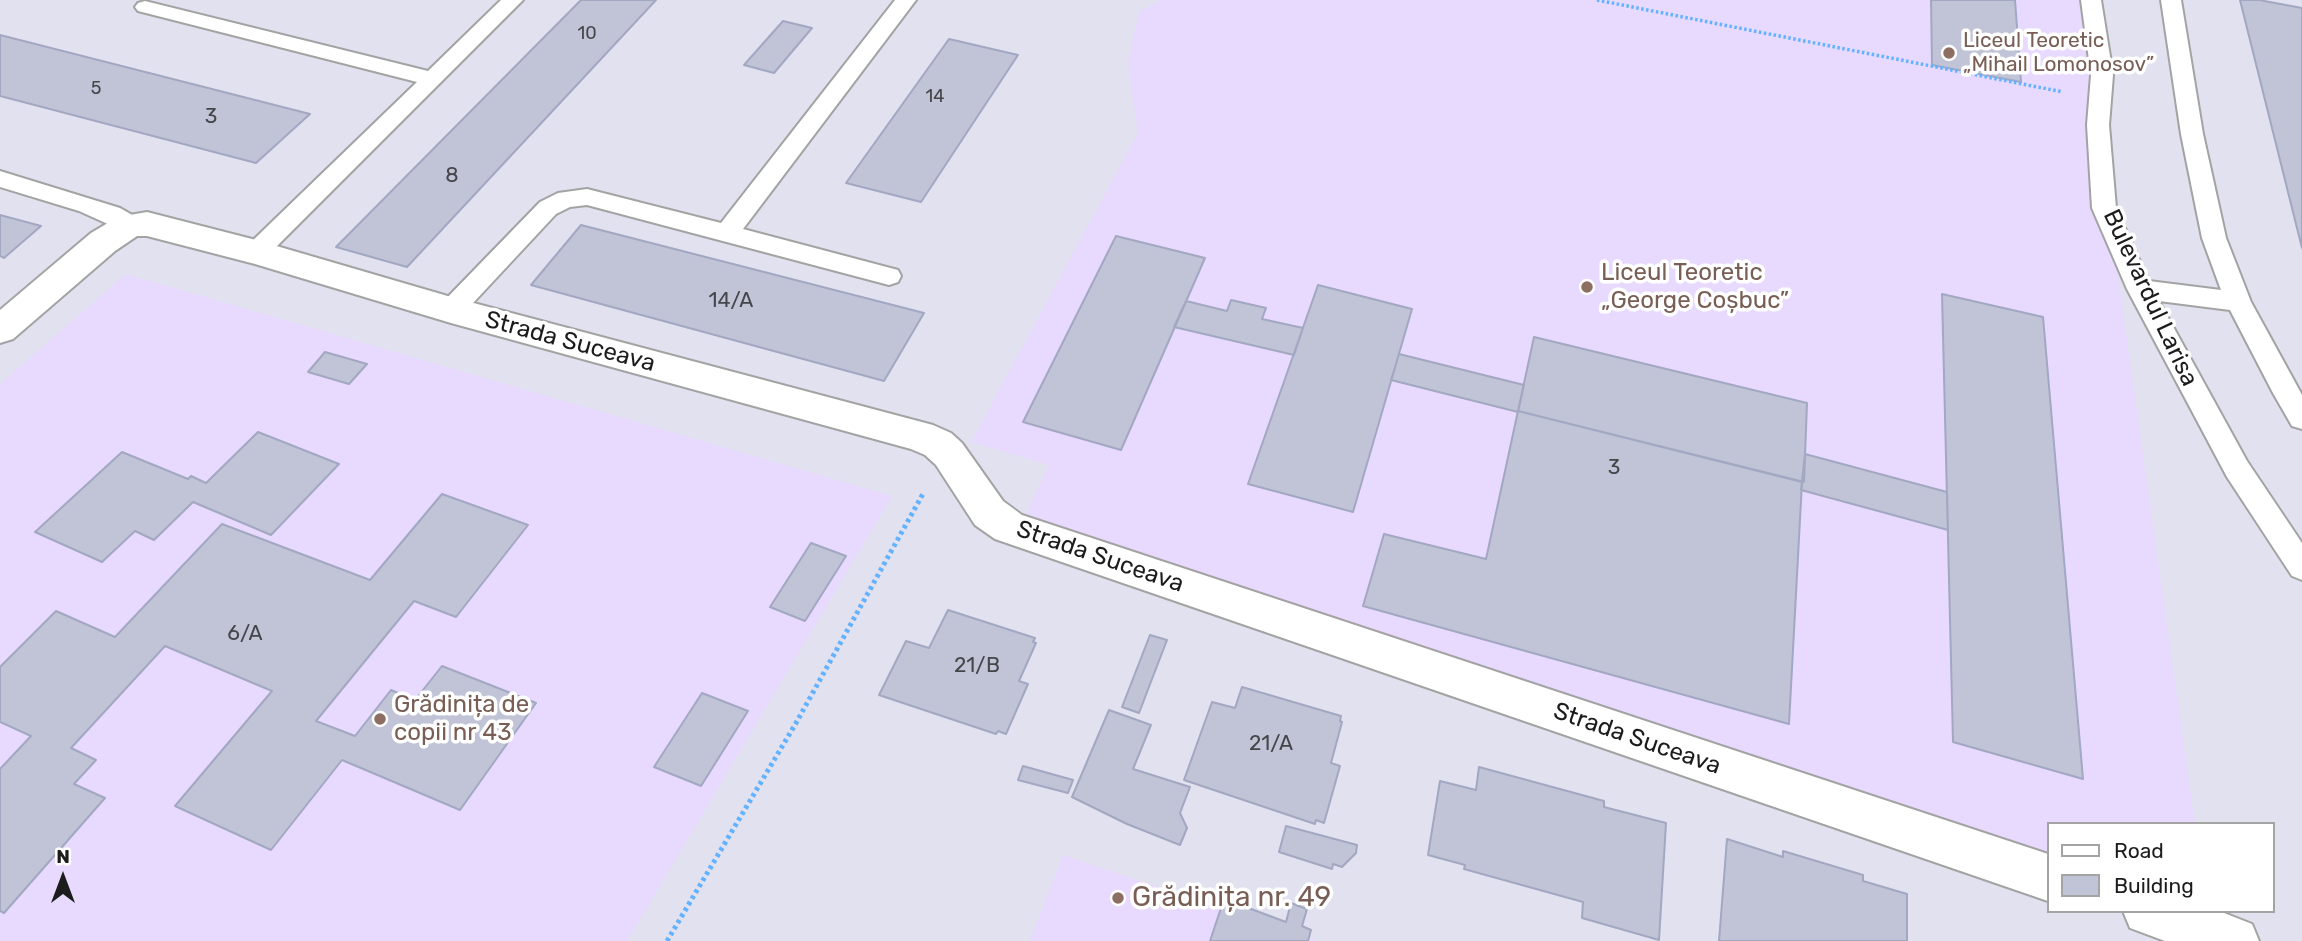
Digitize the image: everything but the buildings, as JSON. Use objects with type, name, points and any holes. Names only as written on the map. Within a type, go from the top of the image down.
[{"type":"street","name":"Strada Suceava","points":[[130,225],[147,224],[256,252],[451,310],[920,436],[938,444],[949,454],[989,513],[1009,527],[2046,877]]},
{"type":"street","points":[[0,330],[103,242],[130,225]]},
{"type":"street","points":[[2153,913],[2235,941]]},
{"type":"lane","points":[[256,252],[513,0]]},
{"type":"lane","points":[[726,234],[906,0]]},
{"type":"lane","name":"Bulevardul Larisa","points":[[2091,0],[2102,75],[2098,125],[2104,208],[2140,289],[2237,469],[2302,568]]},
{"type":"lane","points":[[2171,0],[2190,122],[2214,238],[2238,302],[2302,418]]},
{"type":"lane","points":[[145,7],[432,79]]},
{"type":"lane","points":[[0,179],[87,205],[112,214],[130,225]]},
{"type":"lane","points":[[451,310],[522,232],[548,208],[566,199],[587,197],[889,276]]},
{"type":"lane","points":[[2140,289],[2238,302]]},
{"type":"path","points":[[1597,0],[2101,99]]},
{"type":"path","points":[[667,941],[796,723],[921,496],[932,483],[960,470]]},
{"type":"shaded area","name":"Liceul Teoretic „George Coșbuc”","points":[[1160,0],[2079,0],[2195,822],[2046,822],[2046,864],[1019,529],[1049,465],[971,442],[1138,133],[1128,63],[1139,12]]},
{"type":"shaded area","name":"Grădinița de copii nr 43","points":[[126,274],[892,496],[627,941],[0,941],[0,384]]},
{"type":"shaded area","name":"Grădinița nr. 49","points":[[1063,855],[1317,941],[1030,941]]},
{"type":"place","name":"Liceul Teoretic „Mihail Lomonosov”","points":[[1949,53]]},
{"type":"place","name":"Liceul Teoretic „George Coșbuc”","points":[[1587,287]]},
{"type":"place","name":"Grădinița de copii nr 43","points":[[380,719]]},
{"type":"place","name":"Grădinița nr. 49","points":[[1118,898]]}]
